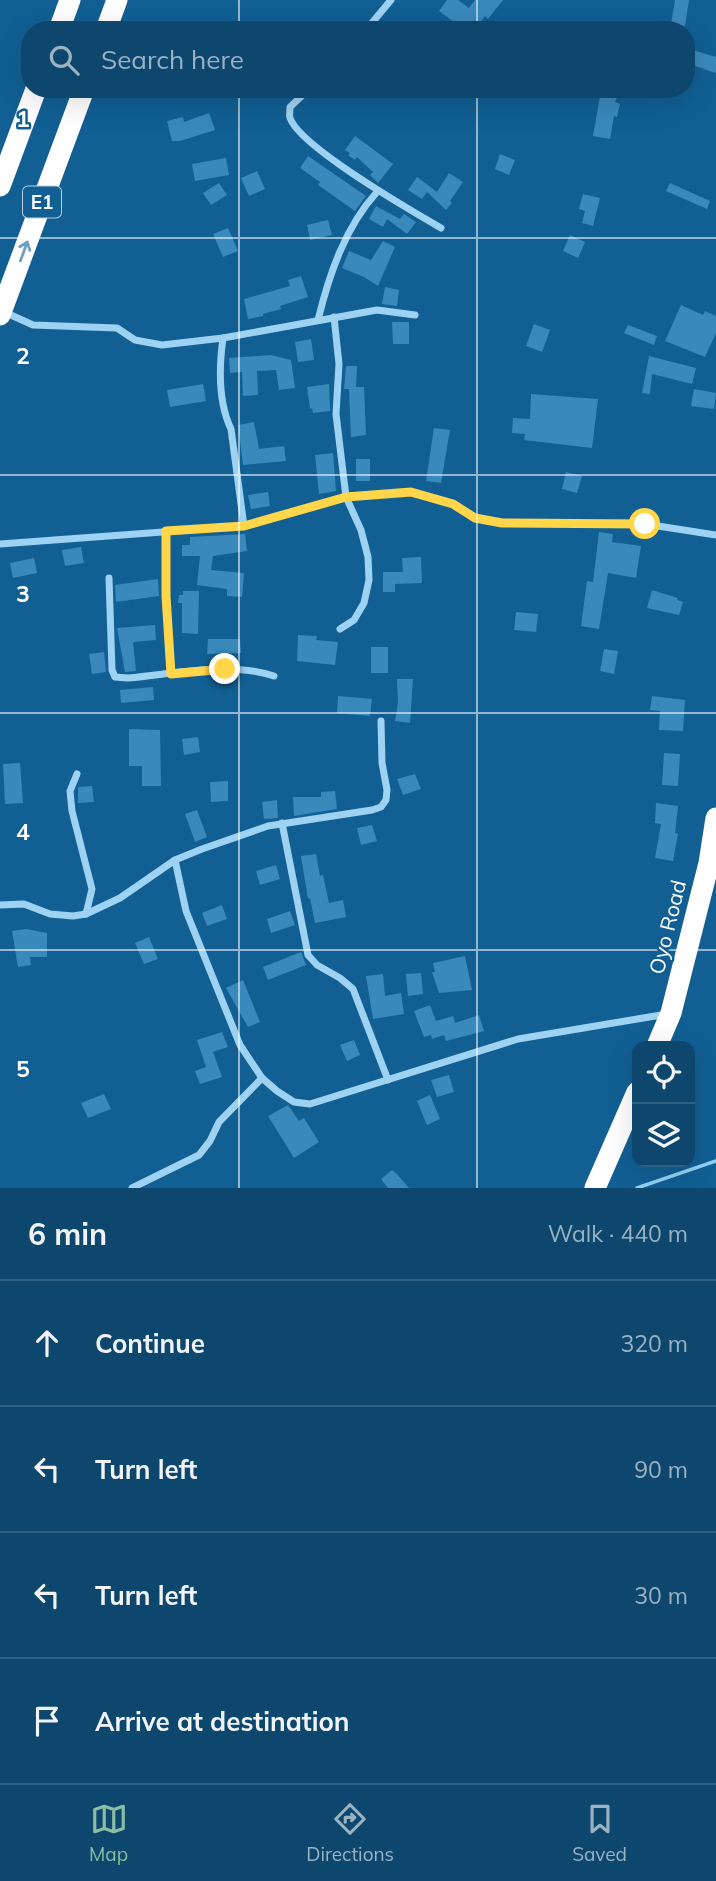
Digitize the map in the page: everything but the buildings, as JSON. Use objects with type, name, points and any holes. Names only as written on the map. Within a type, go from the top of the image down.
[{"type":"highway","points":[[62,21],[70,0]]},
{"type":"highway","points":[[109,21],[117,0]]},
{"type":"highway","name":"E1","points":[[0,186],[33,98]]},
{"type":"highway","name":"E1","points":[[1,313],[81,98]]},
{"type":"highway","name":"Oyo Road","points":[[659,1041],[671,1013],[709,863],[716,818]]},
{"type":"highway","points":[[595,1188],[632,1103]]},
{"type":"street","points":[[373,21],[390,0]]},
{"type":"street","points":[[300,98],[290,107],[290,118],[301,134],[377,192],[441,228]]},
{"type":"street","points":[[318,320],[327,284],[345,240],[377,192]]},
{"type":"street","points":[[1,313],[33,325],[117,328],[135,340],[162,345],[223,338],[377,310],[415,316]]},
{"type":"street","points":[[334,317],[339,365],[337,414],[346,497],[368,557],[369,580],[365,603],[354,620],[340,629]]},
{"type":"street","points":[[223,338],[220,360],[225,418],[231,429],[244,526]]},
{"type":"street","points":[[0,544],[244,526],[346,497],[411,492],[453,504],[475,518],[502,523],[645,524],[716,536]]},
{"type":"street","points":[[166,531],[166,596],[171,674]]},
{"type":"street","points":[[109,578],[112,670],[115,677],[225,669],[257,671],[274,676]]},
{"type":"street","points":[[0,905],[24,904],[50,914],[86,914],[120,898],[175,860],[268,826],[380,807],[386,800],[387,790],[382,762],[381,721]]},
{"type":"street","points":[[77,774],[70,792],[72,811],[92,889],[86,914]]},
{"type":"street","points":[[282,823],[308,956],[353,989],[388,1080]]},
{"type":"street","points":[[175,860],[186,912],[240,1045],[262,1078],[294,1102],[310,1104],[518,1040],[671,1013]]},
{"type":"street","points":[[132,1188],[199,1155],[210,1141],[219,1122],[262,1078]]},
{"type":"waterway","points":[[637,1188],[716,1161]]},
{"type":"route","points":[[225,669],[171,674],[166,596],[166,531],[244,526],[346,497],[411,492],[453,504],[475,518],[502,523],[645,524]]}]
